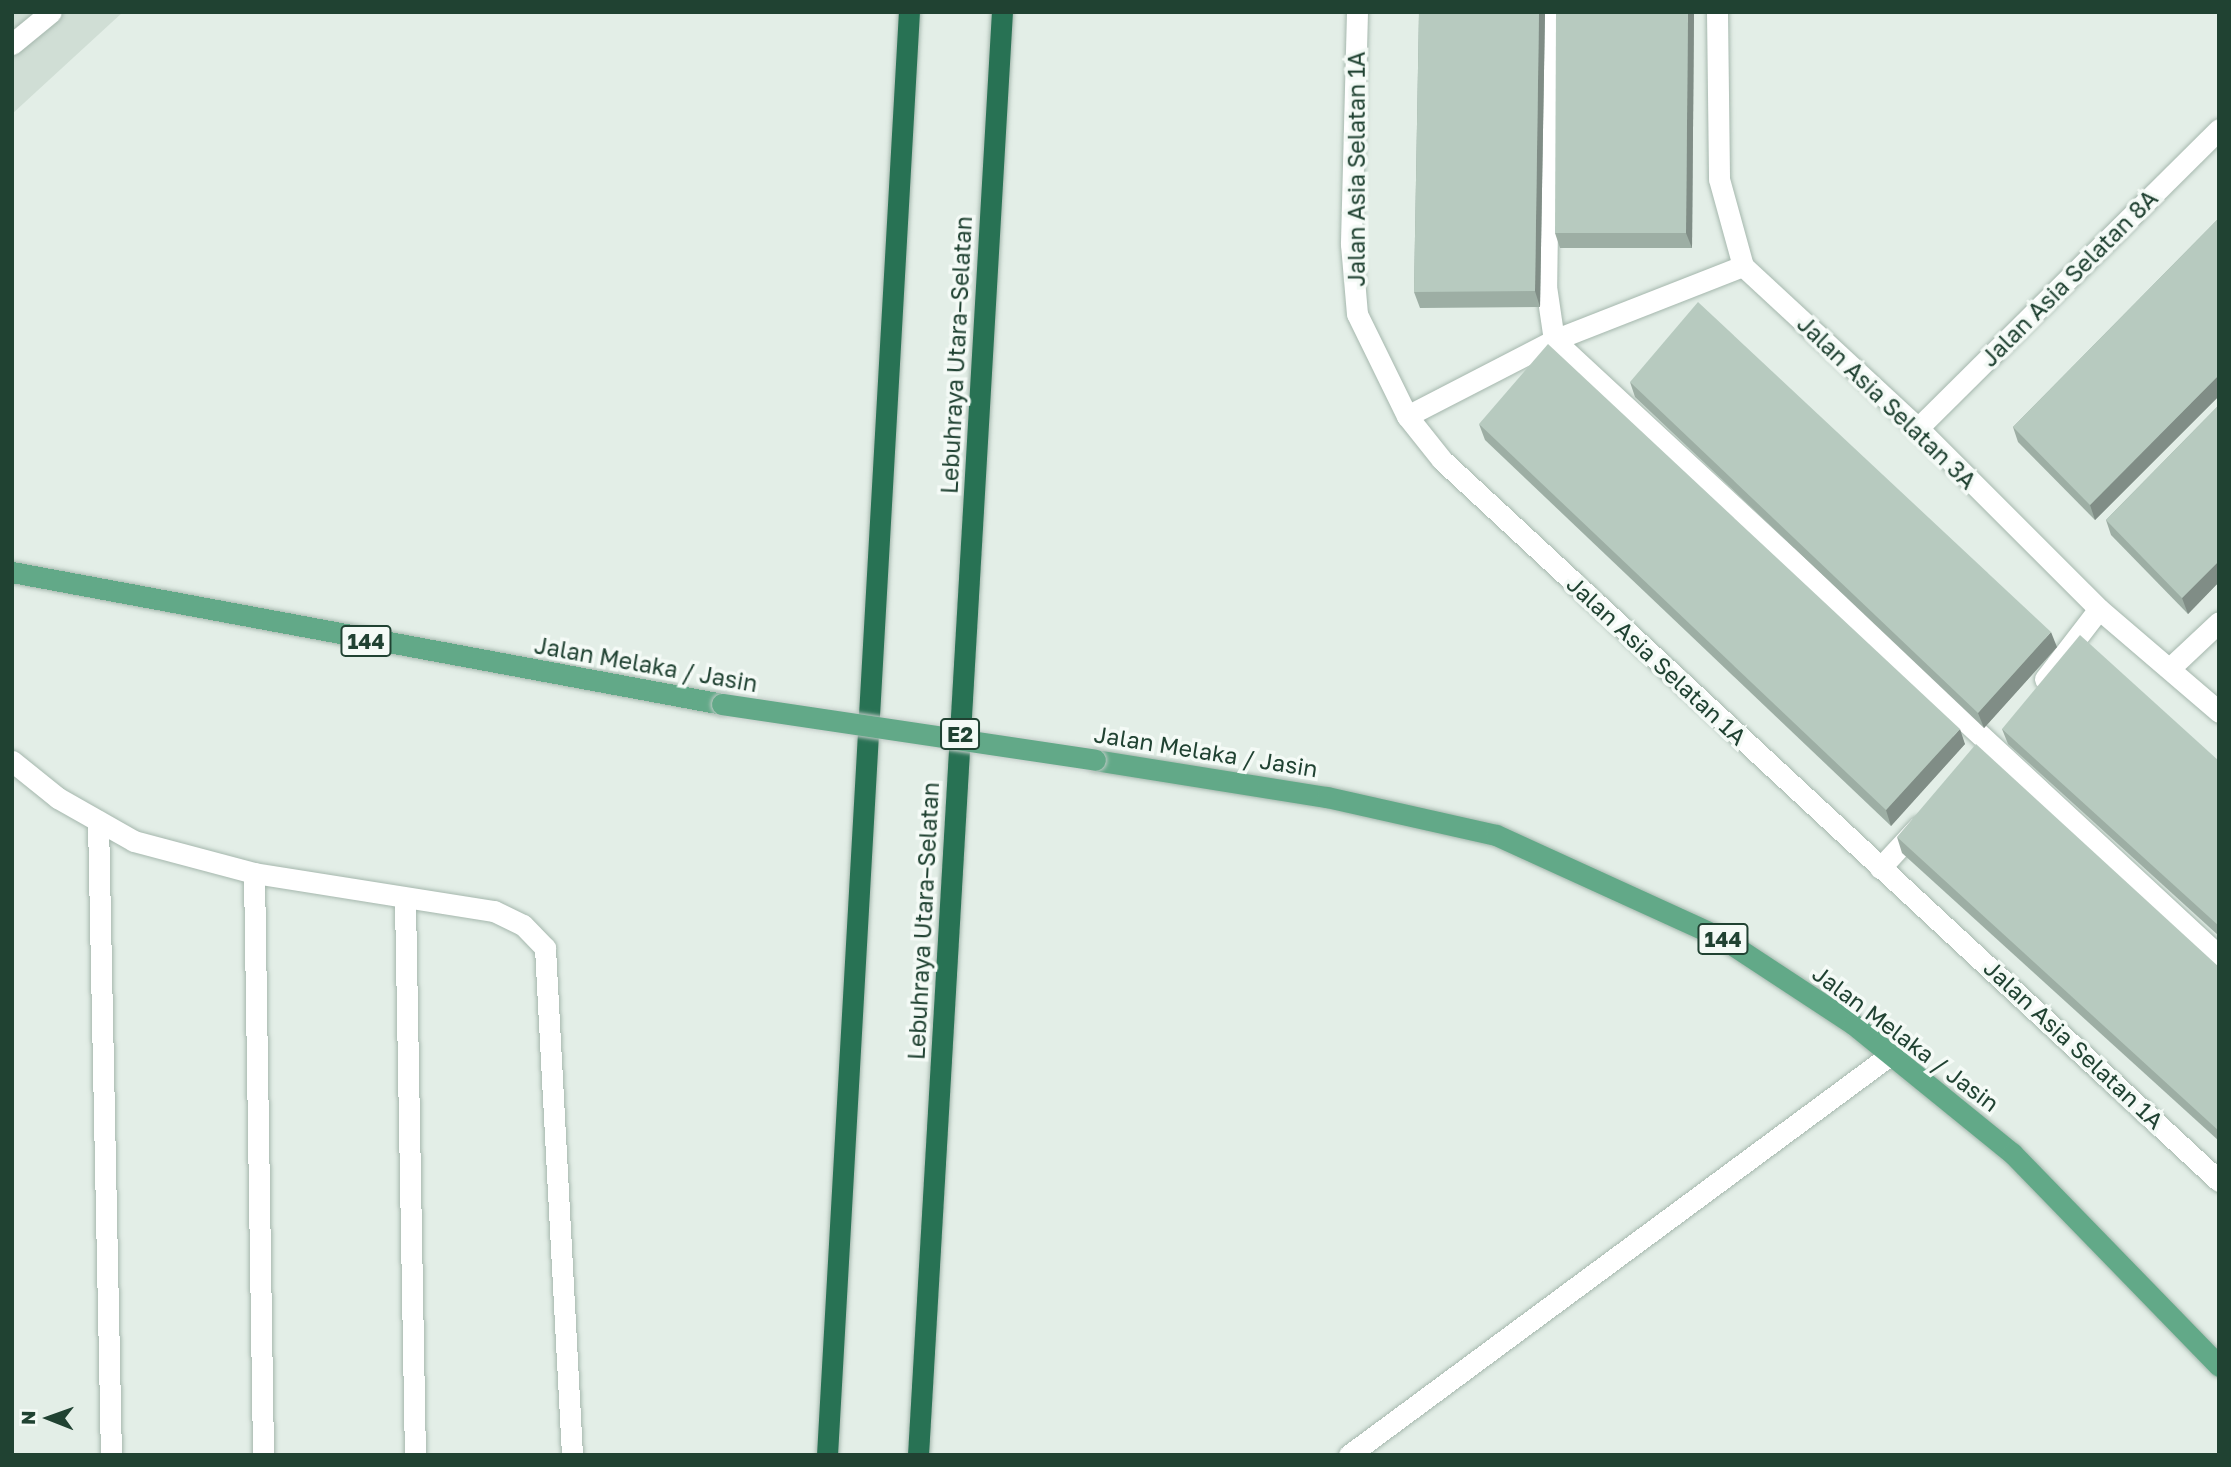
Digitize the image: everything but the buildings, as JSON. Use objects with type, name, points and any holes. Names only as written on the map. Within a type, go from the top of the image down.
[{"type":"highway","points":[[827,1455],[909,12]]},
{"type":"highway","name":"Lebuhraya Utara–Selatan","points":[[918,1455],[1002,12]]},
{"type":"main road","name":"Jalan Melaka / Jasin","points":[[12,572],[180,608],[722,705],[1327,797],[1496,835],[1722,938],[1890,1055],[2012,1153],[2219,1366]]},
{"type":"street","points":[[12,44],[51,12]]},
{"type":"street","name":"Jalan Asia Selatan 1A","points":[[1357,12],[1351,244],[1357,314],[1406,416],[1442,460],[2219,1181]]},
{"type":"street","points":[[1550,12],[1546,286],[1554,340],[2219,956]]},
{"type":"street","points":[[1406,416],[1554,340],[1743,266],[1719,179],[1717,12]]},
{"type":"street","name":"Jalan Asia Selatan 8A","points":[[1918,428],[2219,128]]},
{"type":"street","name":"Jalan Asia Selatan 3A","points":[[1743,266],[1918,428],[2099,609],[2219,712]]},
{"type":"street","points":[[2034,693],[2099,609]]},
{"type":"street","points":[[2170,668],[2219,622]]},
{"type":"street","points":[[1975,765],[2010,724]]},
{"type":"street","points":[[12,761],[98,821],[134,841],[254,873],[404,901],[494,911],[523,925],[545,948],[572,1455]]},
{"type":"street","points":[[1880,868],[1937,806]]},
{"type":"street","points":[[98,821],[111,1455]]},
{"type":"street","points":[[254,873],[263,1455]]},
{"type":"street","points":[[404,901],[415,1455]]},
{"type":"street","points":[[1349,1455],[1890,1055]]},
{"type":"shaded area","points":[[12,12],[123,12],[12,114]]}]
